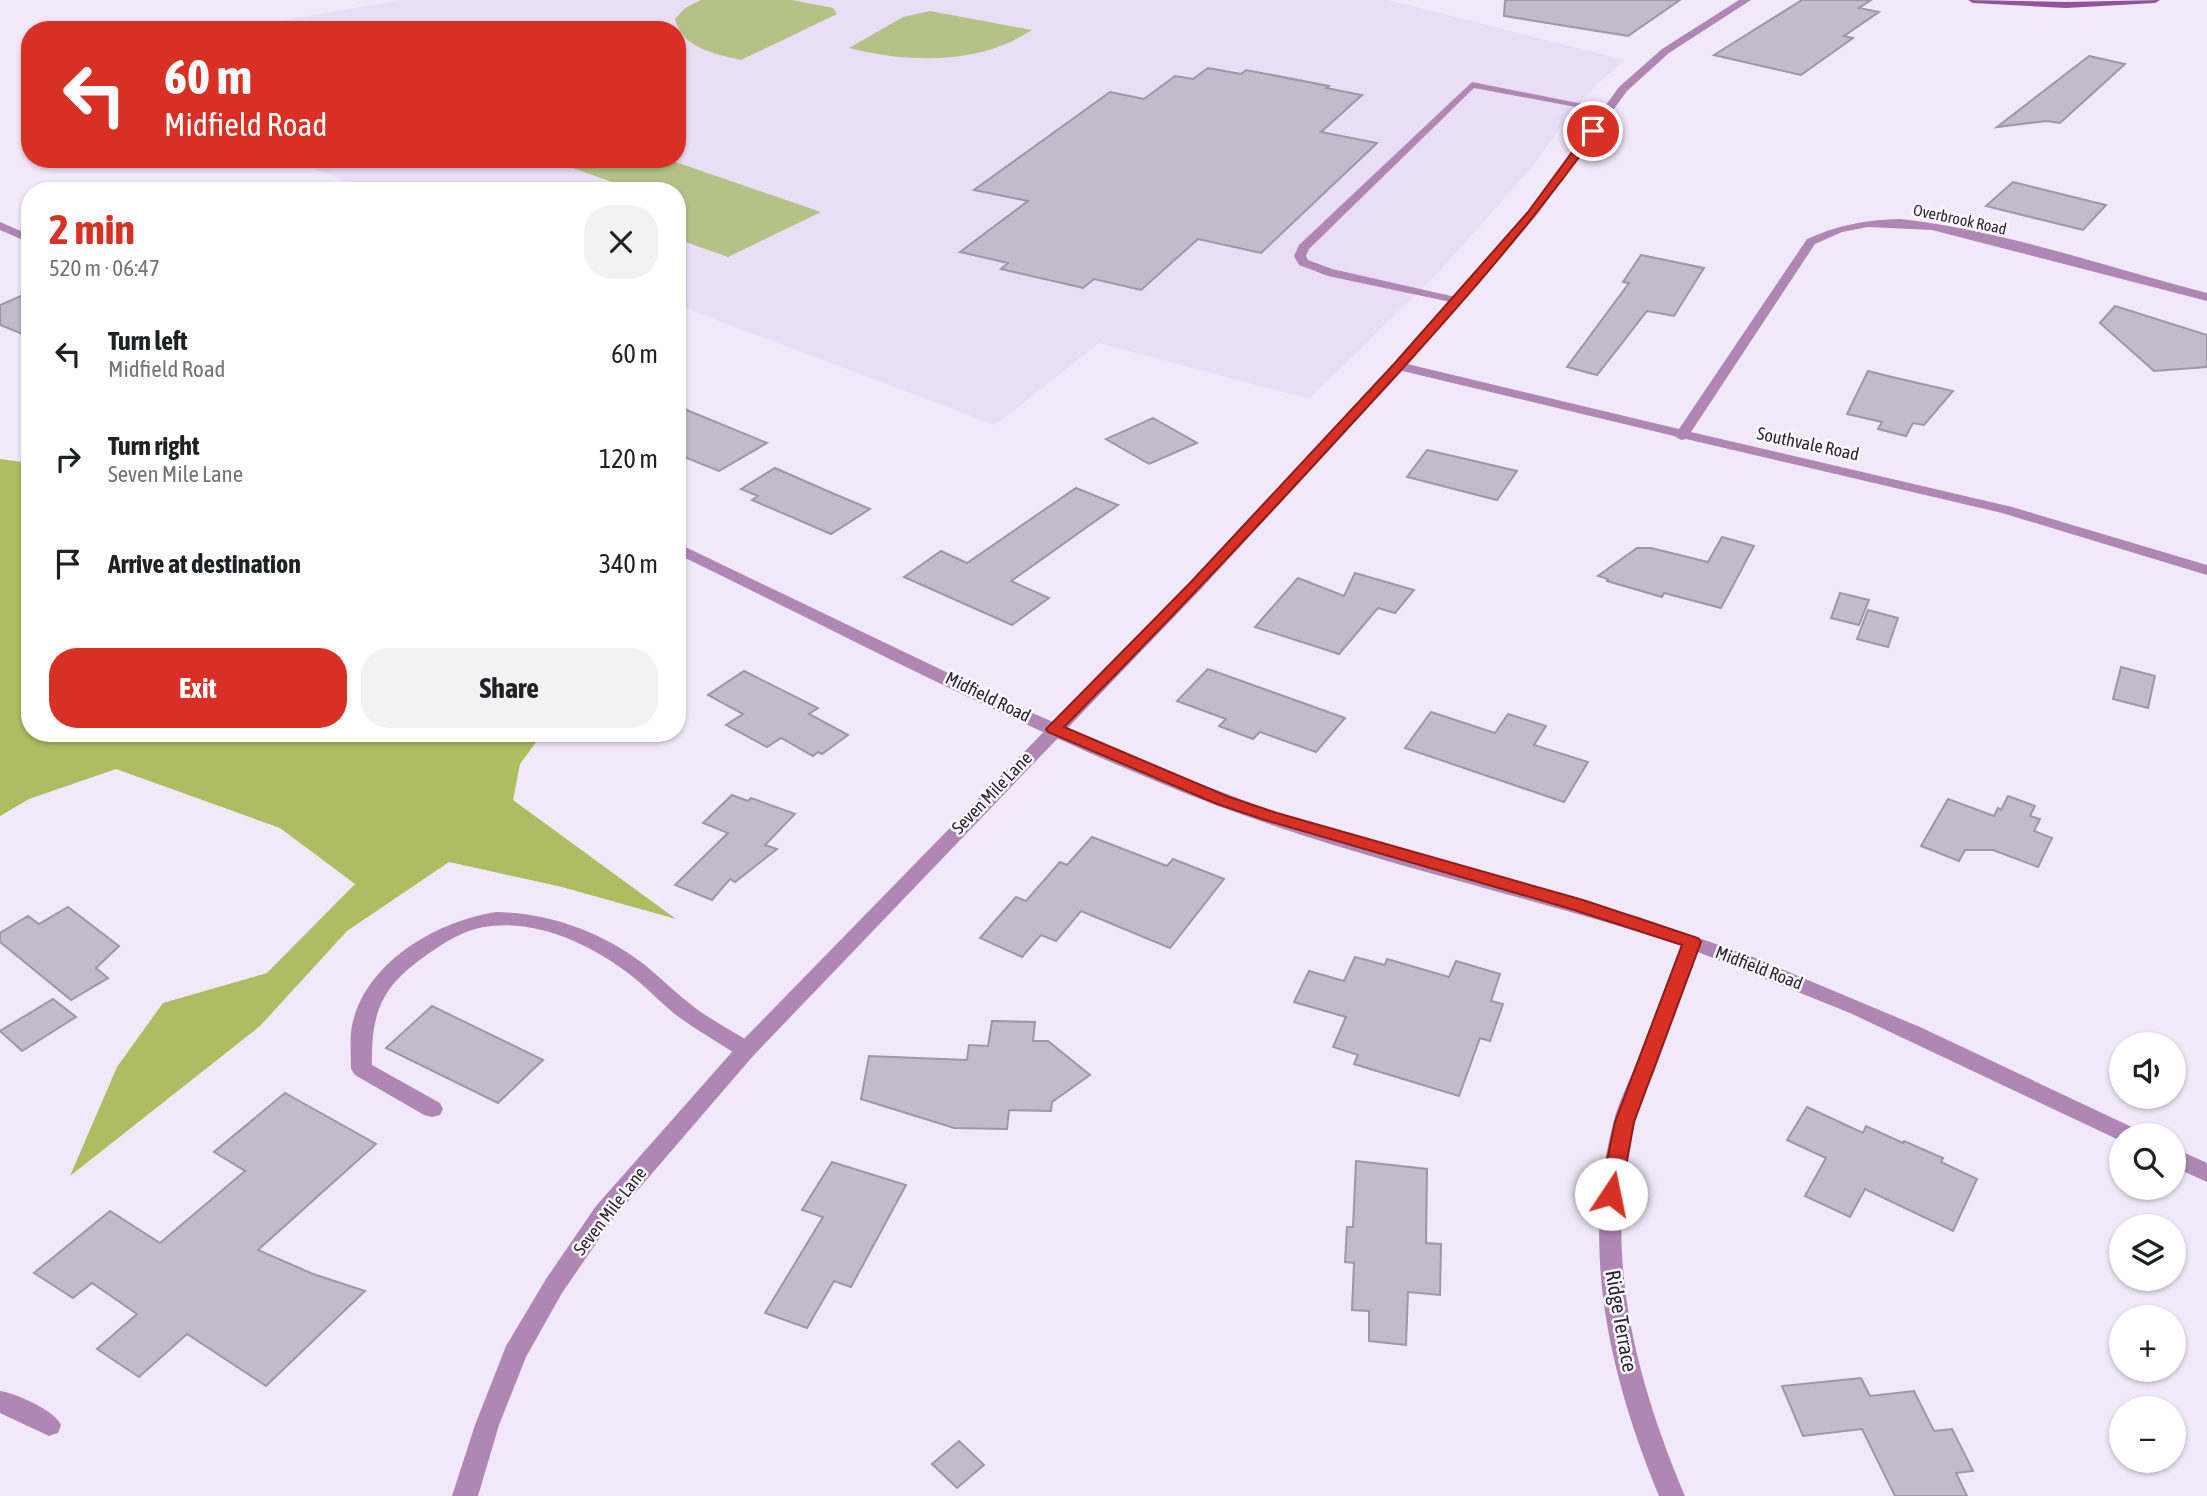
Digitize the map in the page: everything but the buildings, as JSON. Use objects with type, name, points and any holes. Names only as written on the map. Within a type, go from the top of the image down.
[{"type":"main road","points":[[1973,0],[2066,5],[2155,0]]},
{"type":"street","name":"Seven Mile Lane","points":[[465,1496],[487,1425],[515,1353],[554,1286],[604,1213],[746,1051],[1054,729],[1195,586],[1399,366],[1532,214],[1623,89],[1654,59],[1746,0]]},
{"type":"street","points":[[1456,301],[1328,272],[1304,262],[1300,256],[1303,248],[1472,85],[1608,110]]},
{"type":"street","name":"Overbrook Road","points":[[1681,436],[1811,242],[1840,228],[1886,223],[1939,228],[2207,297]]},
{"type":"street","points":[[0,226],[21,235]]},
{"type":"street","name":"Southvale Road","points":[[1399,366],[1681,436],[1964,499],[2095,534],[2207,570]]},
{"type":"street","name":"Midfield Road","points":[[686,552],[1054,729],[1211,796],[1319,832],[1577,905],[1692,942],[1838,999],[2109,1126]]},
{"type":"street","points":[[432,1108],[362,1069],[364,1017],[381,987],[404,960],[441,936],[475,922],[510,919],[545,924],[593,942],[632,966],[687,1012],[746,1051]]},
{"type":"street","name":"Ridge Terrace","points":[[1672,1496],[1654,1457],[1626,1363],[1610,1274],[1611,1194],[1625,1122],[1692,942]]},
{"type":"street","points":[[2186,1162],[2207,1172]]},
{"type":"street","points":[[0,1402],[8,1403],[49,1424]]},
{"type":"shaded area","points":[[400,0],[1388,0],[1625,60],[1596,85],[1569,115],[1533,166],[1439,272],[1309,399],[1099,343],[995,425],[686,308],[686,182],[348,182],[312,168],[686,168],[686,21],[280,21]]},
{"type":"green space","points":[[701,0],[792,0],[833,8],[837,14],[741,60],[701,48],[686,38],[686,21],[675,19],[685,8]]},
{"type":"green space","points":[[930,11],[1032,30],[989,50],[943,58],[895,56],[849,48],[903,17]]},
{"type":"green space","points":[[686,166],[821,212],[728,257],[686,242],[686,182],[612,182],[573,168],[686,168]]},
{"type":"green space","points":[[0,459],[21,462],[21,742],[536,742],[520,764],[513,800],[676,919],[562,887],[449,862],[347,931],[260,1026],[70,1176],[117,1067],[163,1003],[267,973],[355,884],[280,828],[116,769],[29,799],[0,816]]},
{"type":"route","points":[[1593,131],[1532,214],[1399,366],[1195,586],[1054,729],[1223,800],[1271,817],[1577,905],[1692,942],[1625,1122],[1611,1194]]}]
